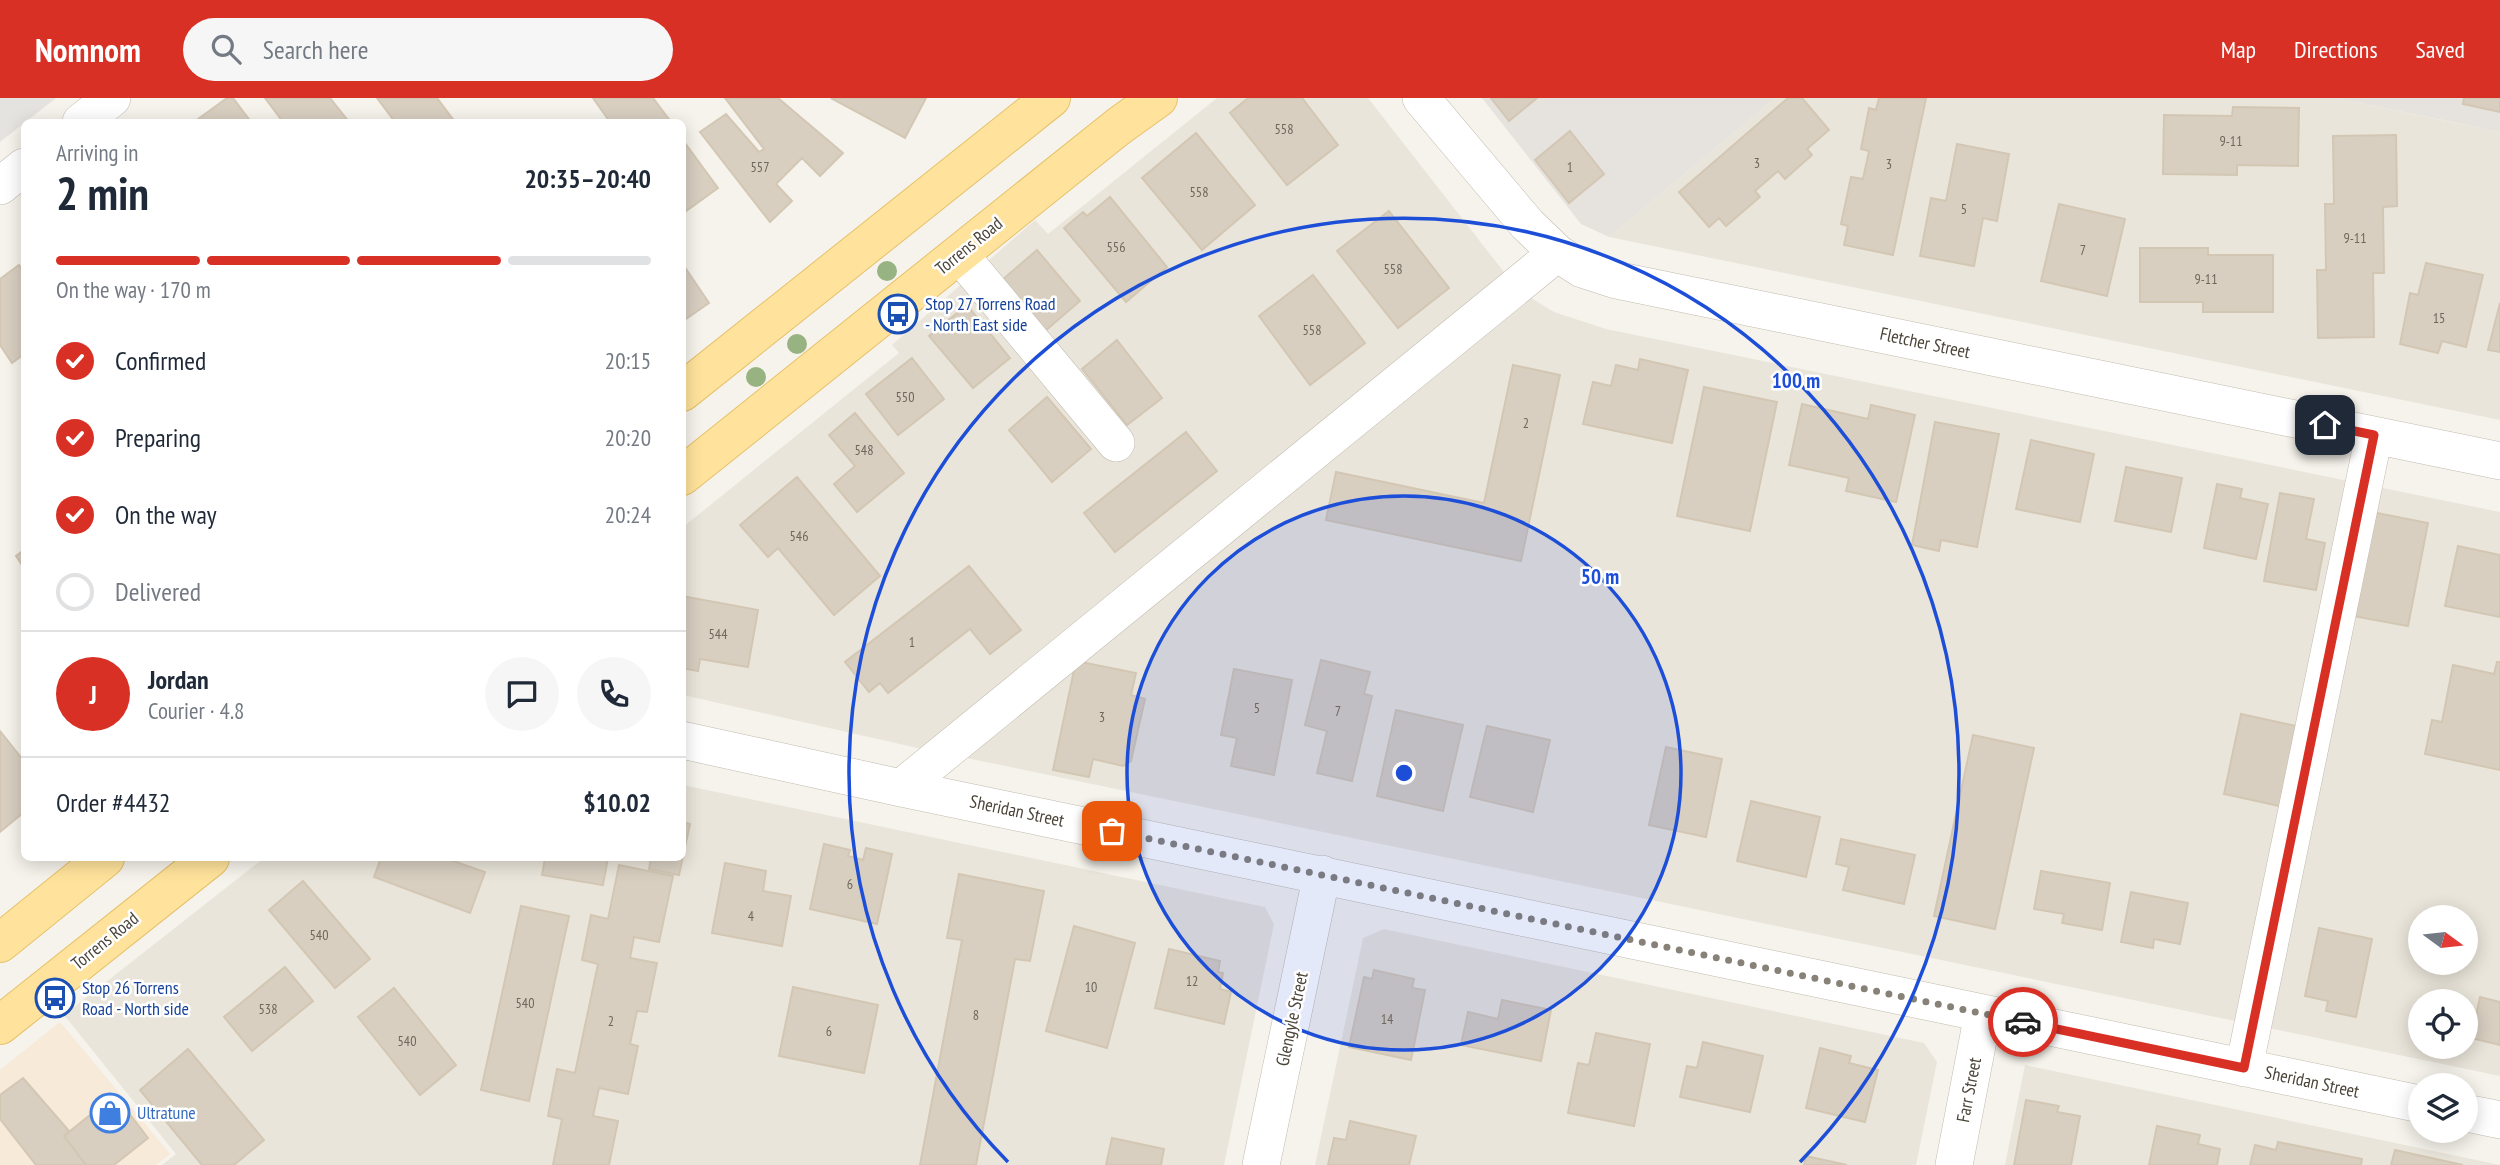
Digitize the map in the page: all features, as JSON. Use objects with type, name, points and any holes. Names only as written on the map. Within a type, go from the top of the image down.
[{"type":"main road","points":[[686,389],[1051,98]]},
{"type":"main road","name":"Torrens Road","points":[[686,472],[1155,99]]},
{"type":"main road","points":[[0,943],[101,861]]},
{"type":"main road","name":"Torrens Road","points":[[0,1025],[206,861]]},
{"type":"street","points":[[85,119],[112,98]]},
{"type":"street","name":"Fletcher Street","points":[[1421,98],[1527,224],[1557,253],[1582,269],[1616,280],[2500,461]]},
{"type":"street","points":[[0,186],[21,169]]},
{"type":"street","points":[[901,788],[1557,253]]},
{"type":"street","points":[[959,254],[1116,443]]},
{"type":"street","points":[[2244,1068],[2374,435]]},
{"type":"street","name":"Sheridan Street","points":[[686,741],[2408,1102]]},
{"type":"street","name":"Glengyle Street","points":[[1261,1165],[1322,874]]},
{"type":"street","name":"Farr Street","points":[[1954,1165],[1983,1014]]},
{"type":"street","points":[[2478,1115],[2500,1120]]},
{"type":"shaded area","points":[[0,98],[56,98],[29,119],[21,119],[21,126],[0,142]]},
{"type":"shaded area","points":[[1217,98],[1368,98],[1511,281],[922,749],[686,696],[686,525],[899,353],[892,345],[1035,220],[1048,234]]},
{"type":"shaded area","points":[[1482,98],[1775,98],[1609,237],[1581,224]]},
{"type":"shaded area","points":[[1775,98],[2335,98],[2500,132],[2500,420],[1609,237]]},
{"type":"shaded area","points":[[2335,98],[2500,98],[2500,132],[2448,121]]},
{"type":"shaded area","points":[[1528,296],[1554,312],[1606,329],[2500,512],[2500,1076],[2418,1059],[2478,1059],[2478,989],[2408,989],[2408,1057],[962,757]]},
{"type":"shaded area","points":[[686,786],[1265,907],[1274,924],[1224,1165],[162,1165],[176,1154],[64,1015],[260,861],[686,861]]},
{"type":"shaded area","points":[[1384,929],[1924,1043],[1937,1062],[1916,1165],[1315,1165],[1363,938]]},
{"type":"shaded area","points":[[60,1022],[170,1154],[156,1165],[0,1165],[0,1070]]},
{"type":"shaded area","points":[[2025,1065],[2500,1165],[2005,1165]]},
{"type":"building","points":[[227,98],[233,98],[249,119],[198,119]]},
{"type":"building","points":[[265,98],[330,98],[347,119],[281,119]]},
{"type":"building","points":[[377,98],[437,98],[453,119],[393,119]]},
{"type":"building","points":[[593,98],[653,98],[669,119],[608,119]]},
{"type":"building","points":[[725,98],[778,98],[843,153],[820,176],[802,158],[776,184],[792,201],[770,222],[700,132],[726,114],[759,152],[764,149]]},
{"type":"building","points":[[831,98],[926,98],[905,138]]},
{"type":"building","points":[[1248,98],[1302,98],[1338,145],[1287,185],[1230,113]]},
{"type":"building","points":[[1491,98],[1537,98],[1509,121]]},
{"type":"building","points":[[1788,98],[1802,98],[1829,130],[1807,149],[1812,155],[1785,179],[1778,171],[1755,191],[1760,197],[1726,226],[1719,218],[1709,227],[1679,192]]},
{"type":"building","points":[[1879,98],[1926,98],[1893,255],[1844,245],[1848,226],[1841,224],[1851,177],[1863,179],[1869,151],[1861,149],[1869,108],[1876,110]]},
{"type":"building","points":[[2464,98],[2500,98],[2500,112],[2463,104]]},
{"type":"building","points":[[2233,107],[2299,108],[2298,166],[2237,165],[2237,175],[2163,174],[2164,115],[2232,116]]},
{"type":"building","points":[[1570,131],[1604,174],[1569,203],[1535,160]]},
{"type":"building","points":[[1196,133],[1255,205],[1202,250],[1142,178]]},
{"type":"building","points":[[2396,135],[2397,206],[2383,207],[2384,273],[2373,273],[2374,337],[2318,338],[2317,270],[2326,270],[2325,204],[2334,204],[2333,136]]},
{"type":"building","points":[[686,144],[718,188],[686,211]]},
{"type":"building","points":[[1957,144],[2009,154],[1997,221],[1983,218],[1974,266],[1920,256],[1931,198],[1946,201]]},
{"type":"building","points":[[1110,197],[1167,267],[1126,302],[1064,228],[1083,212],[1087,216]]},
{"type":"building","points":[[2059,204],[2125,219],[2107,296],[2041,281]]},
{"type":"building","points":[[1389,211],[1449,288],[1398,328],[1337,251]]},
{"type":"building","points":[[2140,248],[2208,248],[2208,255],[2273,255],[2273,312],[2203,312],[2203,302],[2140,302]]},
{"type":"building","points":[[1037,250],[1080,301],[1045,331],[1002,280]]},
{"type":"building","points":[[2426,263],[2483,275],[2466,347],[2442,341],[2438,353],[2400,344],[2410,293],[2418,295]]},
{"type":"building","points":[[19,265],[21,268],[21,356],[12,363],[0,345],[0,279]]},
{"type":"building","points":[[686,269],[709,303],[686,319]]},
{"type":"building","points":[[1313,275],[1365,343],[1310,385],[1259,316]]},
{"type":"building","points":[[2500,303],[2500,352],[2488,350]]},
{"type":"building","points":[[967,305],[1010,358],[973,388],[929,336]]},
{"type":"building","points":[[1117,340],[1162,398],[1127,425],[1082,369]]},
{"type":"building","points":[[912,358],[944,399],[898,435],[866,394]]},
{"type":"building","points":[[1640,359],[1688,370],[1672,443],[1583,424],[1593,382],[1611,386],[1616,365],[1638,370]]},
{"type":"building","points":[[1513,365],[1560,375],[1521,561],[1326,520],[1336,472],[1484,503]]},
{"type":"building","points":[[1704,387],[1777,402],[1750,531],[1677,516]]},
{"type":"building","points":[[1047,397],[1091,449],[1052,482],[1009,430]]},
{"type":"building","points":[[1802,404],[1868,419],[1871,405],[1915,415],[1896,502],[1846,491],[1849,478],[1789,465]]},
{"type":"building","points":[[855,413],[904,473],[857,512],[834,484],[855,466],[829,435]]},
{"type":"building","points":[[1935,422],[1999,434],[1977,547],[1941,540],[1939,551],[1912,545]]},
{"type":"building","points":[[1186,432],[1217,471],[1115,552],[1084,513]]},
{"type":"building","points":[[2031,440],[2094,454],[2080,522],[2016,509]]},
{"type":"building","points":[[2126,467],[2182,478],[2171,532],[2115,521]]},
{"type":"building","points":[[797,477],[880,576],[834,615],[778,548],[768,557],[740,525]]},
{"type":"building","points":[[2217,484],[2242,489],[2240,498],[2268,504],[2256,559],[2204,548]]},
{"type":"building","points":[[2280,493],[2314,499],[2306,539],[2325,543],[2316,590],[2264,581]]},
{"type":"building","points":[[2372,512],[2428,523],[2408,626],[2353,616]]},
{"type":"building","points":[[2458,546],[2500,555],[2500,617],[2445,606]]},
{"type":"building","points":[[969,566],[1021,630],[990,654],[970,629],[888,693],[880,683],[869,692],[845,662]]},
{"type":"building","points":[[686,597],[758,610],[748,667],[700,659],[698,671],[686,669]]},
{"type":"building","points":[[1321,660],[1370,672],[1364,694],[1372,696],[1352,781],[1317,773],[1327,731],[1305,725]]},
{"type":"building","points":[[1076,661],[1136,673],[1131,695],[1145,699],[1131,761],[1123,766],[1093,759],[1089,777],[1053,770]]},
{"type":"building","points":[[2497,662],[2500,662],[2500,770],[2425,754],[2432,720],[2442,722],[2453,665],[2494,674]]},
{"type":"building","points":[[1234,669],[1292,680],[1274,775],[1231,766],[1237,738],[1221,735]]},
{"type":"building","points":[[1396,710],[1463,725],[1443,811],[1377,796]]},
{"type":"building","points":[[2241,714],[2301,727],[2284,807],[2224,794]]},
{"type":"building","points":[[1487,726],[1550,740],[1533,812],[1470,797]]},
{"type":"building","points":[[0,731],[21,757],[21,814],[0,832]]},
{"type":"building","points":[[1973,735],[2034,748],[1995,929],[1934,916]]},
{"type":"building","points":[[1666,747],[1722,759],[1706,837],[1649,825]]},
{"type":"building","points":[[1751,801],[1820,817],[1806,877],[1737,861]]},
{"type":"building","points":[[686,823],[690,824],[686,843]]},
{"type":"building","points":[[1841,839],[1915,855],[1904,904],[1843,890],[1849,867],[1836,864]]},
{"type":"building","points":[[824,844],[850,850],[848,856],[863,860],[866,848],[892,854],[877,924],[810,909]]},
{"type":"building","points":[[380,861],[454,861],[485,872],[470,913],[374,877]]},
{"type":"building","points":[[544,861],[607,861],[603,885],[542,875]]},
{"type":"building","points":[[650,861],[682,861],[679,875],[649,869]]},
{"type":"building","points":[[725,863],[766,871],[763,891],[791,896],[782,946],[712,933]]},
{"type":"building","points":[[619,865],[673,876],[659,942],[634,937],[630,958],[657,963],[647,1012],[637,1011],[630,1044],[638,1046],[628,1094],[599,1088],[593,1116],[618,1121],[609,1165],[553,1165],[562,1119],[548,1116],[557,1069],[575,1073],[598,964],[582,960],[591,915],[608,919]]},
{"type":"building","points":[[2041,871],[2110,883],[2102,930],[2062,923],[2064,914],[2034,909]]},
{"type":"building","points":[[959,874],[1044,891],[1030,961],[1015,959],[976,1165],[920,1165],[962,940],[947,938]]},
{"type":"building","points":[[303,881],[370,959],[335,988],[269,910]]},
{"type":"building","points":[[2131,892],[2188,903],[2180,944],[2154,939],[2153,948],[2121,942]]},
{"type":"building","points":[[521,906],[569,916],[529,1101],[481,1090]]},
{"type":"building","points":[[1074,926],[1135,943],[1107,1048],[1046,1031]]},
{"type":"building","points":[[2319,928],[2372,939],[2356,1017],[2326,1011],[2328,1001],[2305,996]]},
{"type":"building","points":[[1169,949],[1220,961],[1218,972],[1223,973],[1220,989],[1231,992],[1224,1024],[1155,1008]]},
{"type":"building","points":[[285,967],[313,1001],[252,1051],[224,1017]]},
{"type":"building","points":[[1374,970],[1414,979],[1412,988],[1425,990],[1411,1060],[1349,1047],[1364,977],[1372,979]]},
{"type":"building","points":[[793,987],[878,1005],[864,1073],[779,1056]]},
{"type":"building","points":[[394,988],[456,1065],[420,1095],[358,1017]]},
{"type":"building","points":[[2480,997],[2500,1002],[2500,1045],[2478,1040]]},
{"type":"building","points":[[1502,1000],[1551,1010],[1541,1061],[1461,1045],[1468,1012],[1498,1019]]},
{"type":"building","points":[[1596,1033],[1650,1044],[1634,1126],[1568,1113],[1578,1063],[1589,1065]]},
{"type":"building","points":[[1703,1042],[1763,1056],[1750,1112],[1680,1097],[1687,1066],[1697,1068]]},
{"type":"building","points":[[1820,1048],[1851,1056],[1849,1063],[1878,1070],[1865,1122],[1806,1108]]},
{"type":"building","points":[[188,1049],[264,1140],[234,1165],[202,1165],[140,1090]]},
{"type":"building","points":[[23,1078],[69,1131],[64,1136],[86,1165],[36,1165],[0,1119],[0,1095]]},
{"type":"building","name":"Ultratune","points":[[115,1095],[148,1138],[114,1165],[86,1165],[64,1136]]},
{"type":"building","points":[[2026,1100],[2059,1106],[2057,1112],[2080,1116],[2071,1165],[2014,1165]]},
{"type":"building","points":[[1350,1121],[1416,1136],[1409,1165],[1328,1165],[1334,1138],[1346,1140]]},
{"type":"building","points":[[2157,1126],[2200,1135],[2198,1144],[2220,1149],[2217,1165],[2149,1165]]},
{"type":"building","points":[[1112,1138],[1164,1149],[1161,1165],[1106,1165]]},
{"type":"building","points":[[2278,1142],[2362,1159],[2361,1165],[2250,1165],[2255,1145],[2276,1150]]},
{"type":"building","points":[[2395,1150],[2463,1165],[2391,1165]]},
{"type":"building","points":[[1806,1156],[1847,1165],[1804,1165]]},
{"type":"way so far","points":[[1112,831],[2023,1022]]},
{"type":"place","name":"Stop 27 Torrens Road - North East side","points":[[898,314]]},
{"type":"place","name":"Stop 26 Torrens Road - North side","points":[[55,998]]},
{"type":"place","name":"Ultratune","points":[[110,1113]]},
{"type":"route","points":[[2023,1022],[2244,1068],[2374,435],[2325,425]]}]
